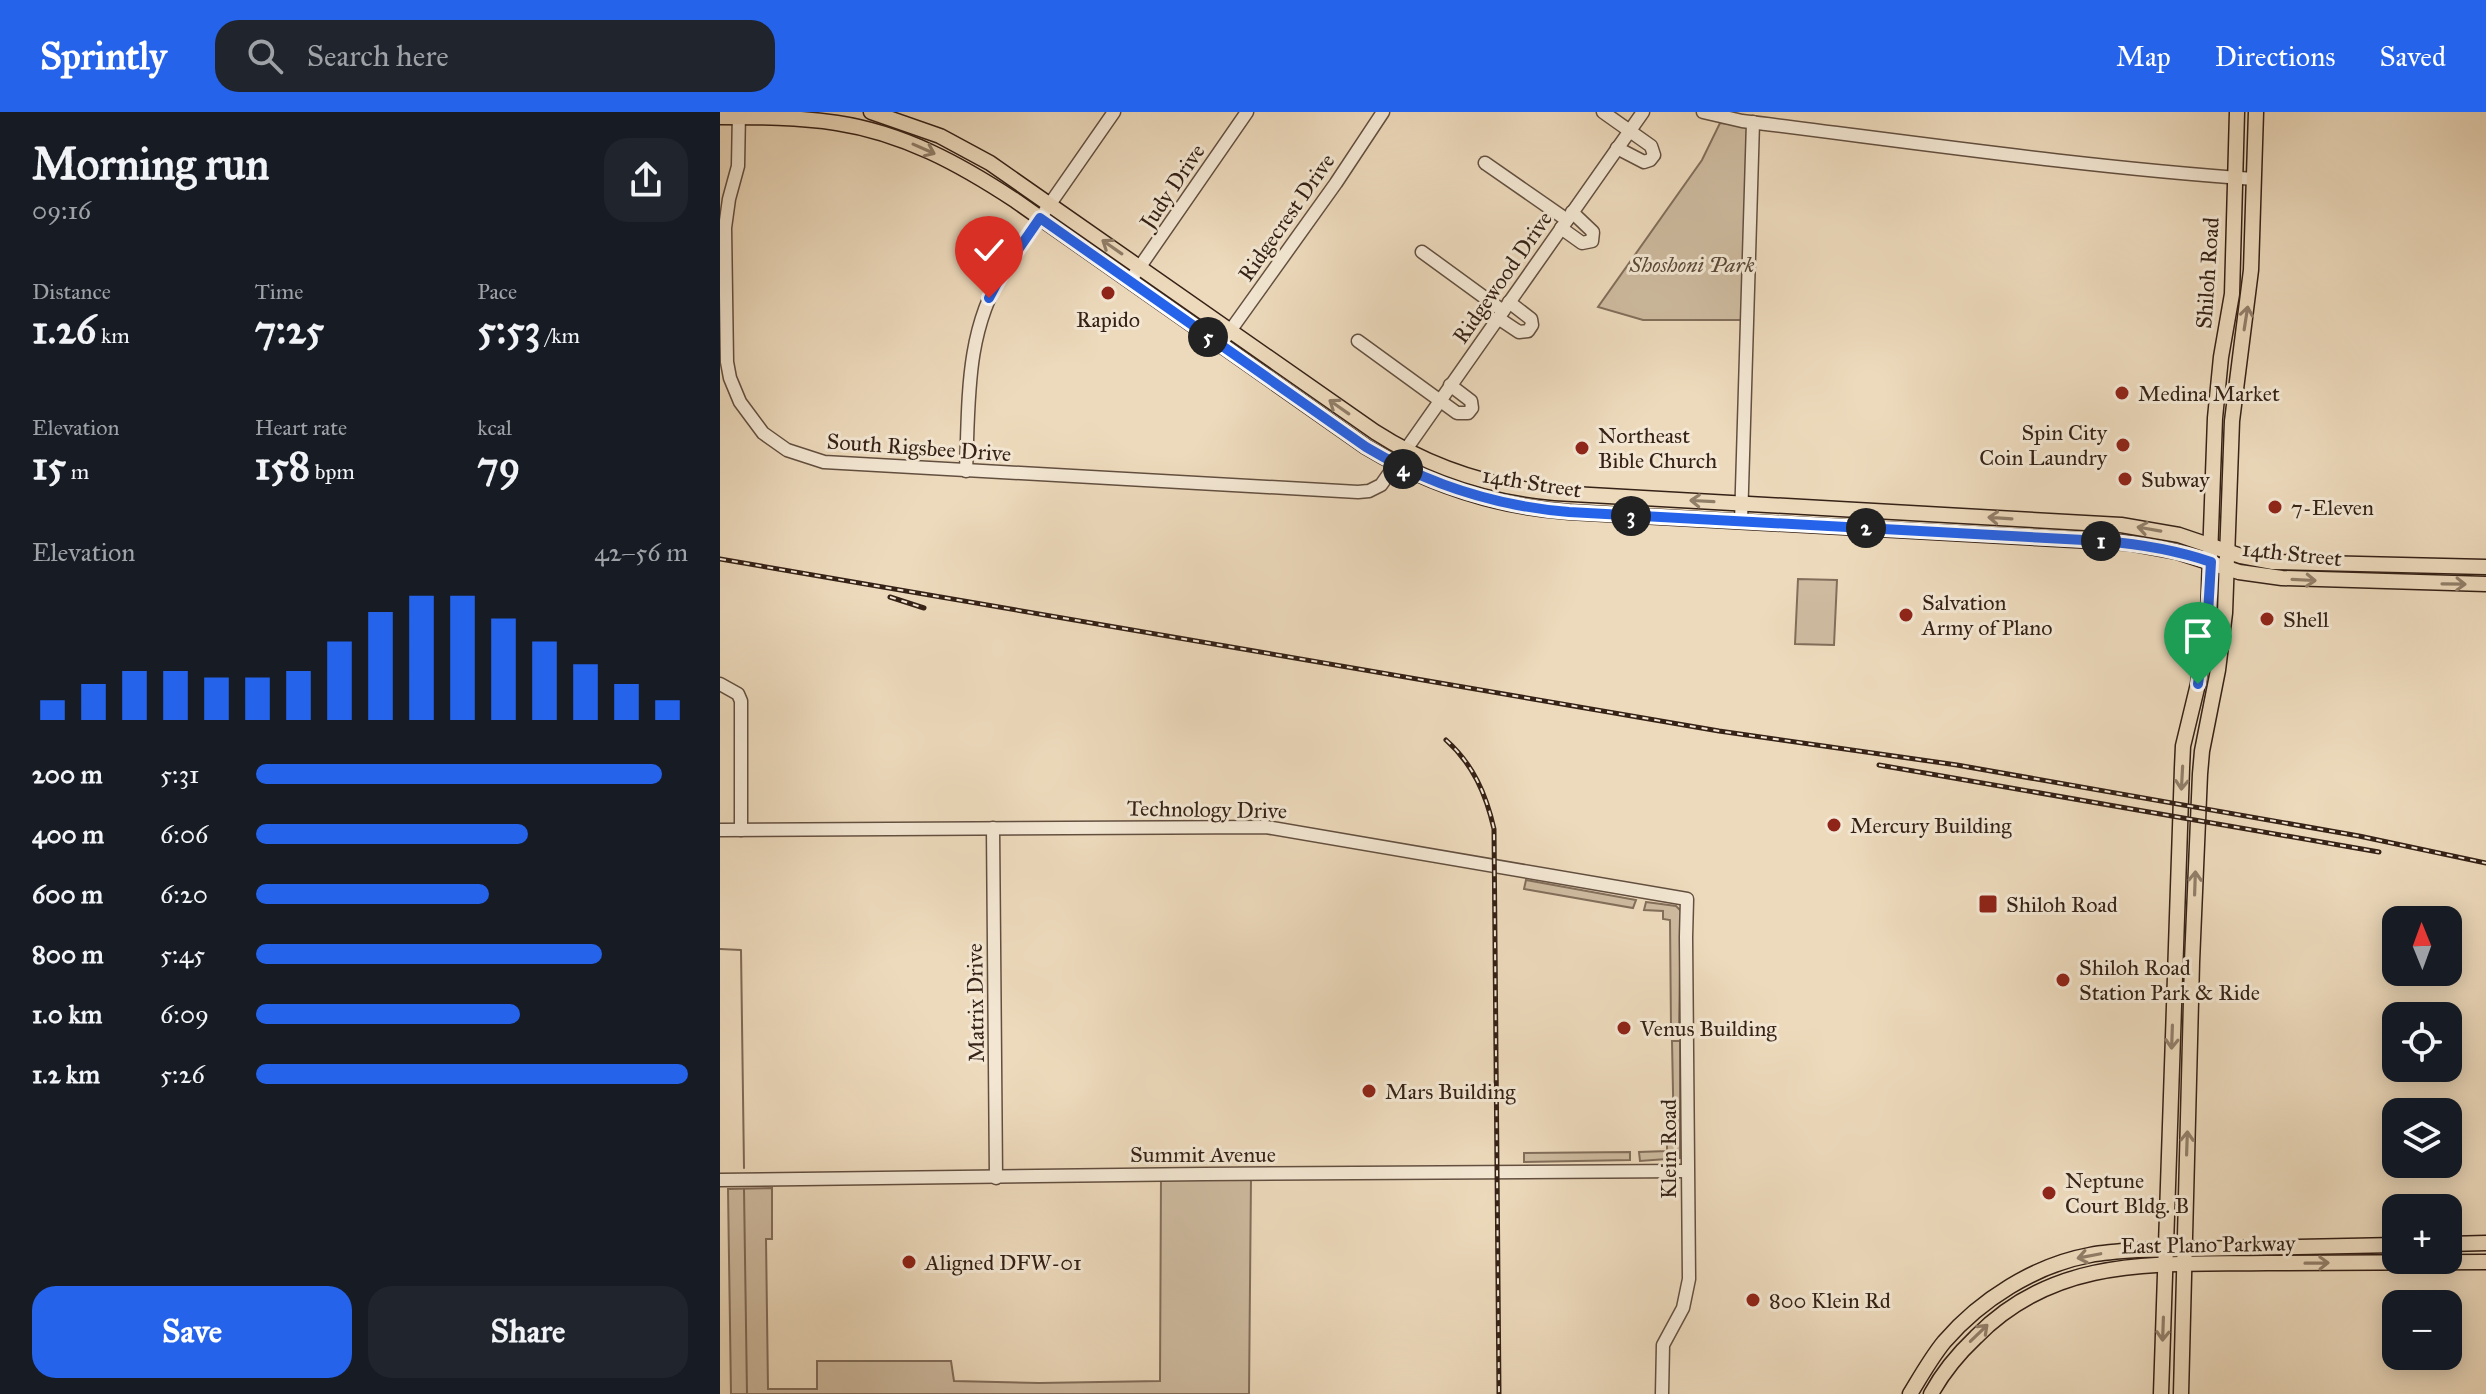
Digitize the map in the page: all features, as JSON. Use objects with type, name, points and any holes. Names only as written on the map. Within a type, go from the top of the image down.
[{"type":"main road","name":"14th Street","points":[[871,112],[913,125],[965,148],[1375,432],[1442,468],[1490,484],[1529,491],[2140,528],[2273,562],[2486,567]]},
{"type":"main road","name":"Shiloh Road","points":[[2161,1394],[2183,746],[2198,684],[2211,562],[2215,418],[2221,357],[2231,310],[2237,112]]},
{"type":"main road","name":"Shiloh Road","points":[[2181,1394],[2199,797],[2205,734],[2222,645],[2229,551],[2232,421],[2251,270],[2256,112]]},
{"type":"main road","name":"14th Street","points":[[720,117],[739,114],[853,126],[897,138],[968,170],[1351,437],[1395,465],[1486,500],[1548,510],[2128,543],[2177,552],[2228,569],[2282,578],[2486,584]]},
{"type":"main road","points":[[2215,418],[2232,421]]},
{"type":"main road","points":[[1486,500],[1490,484]]},
{"type":"main road","points":[[1623,515],[1624,497]]},
{"type":"main road","points":[[1903,512],[1903,530]]},
{"type":"main road","points":[[2038,538],[2039,520]]},
{"type":"main road","points":[[2422,583],[2423,566]]},
{"type":"main road","points":[[2186,731],[2205,734]]},
{"type":"main road","points":[[2170,1097],[2188,1097]]},
{"type":"main road","points":[[2462,1244],[2485,1243],[2485,1262]]},
{"type":"main road","points":[[2368,1246],[2368,1262]]},
{"type":"main road","name":"East Plano Parkway","points":[[1910,1394],[1945,1342],[1995,1297],[2028,1276],[2075,1258],[2103,1253],[2166,1257],[2382,1246]]},
{"type":"main road","name":"East Plano Parkway","points":[[2183,1256],[2485,1262]]},
{"type":"main road","name":"East Plano Parkway","points":[[1931,1394],[1960,1353],[2004,1310],[2040,1289],[2077,1276],[2166,1257]]},
{"type":"main road","points":[[1995,1297],[2004,1310]]},
{"type":"street","name":"Judy Drive","points":[[1130,281],[1247,112]]},
{"type":"street","name":"Ridgecrest Drive","points":[[1220,345],[1383,112]]},
{"type":"street","points":[[1603,112],[1651,146],[1652,158],[1644,162],[1617,148]]},
{"type":"street","name":"Ridgewood Drive","points":[[1395,465],[1643,112]]},
{"type":"street","points":[[1703,112],[1753,122],[2167,173],[2254,179]]},
{"type":"street","points":[[1798,127],[1799,112]]},
{"type":"street","points":[[966,471],[971,361],[977,328],[995,284],[1111,113]]},
{"type":"street","name":"South Rigsbee Drive","points":[[739,114],[738,166],[725,217],[723,362],[734,390],[751,419],[775,443],[799,456],[824,462],[1358,492],[1381,485],[1395,465]]},
{"type":"street","points":[[1741,522],[1753,122]]},
{"type":"street","points":[[1485,163],[1567,220]]},
{"type":"street","points":[[1422,252],[1503,310]]},
{"type":"street","points":[[1358,341],[1461,415],[1470,411],[1471,401],[1450,385]]},
{"type":"street","points":[[720,684],[735,691],[741,701],[741,830]]},
{"type":"street","name":"Technology Drive","points":[[720,830],[1266,827],[1687,899]]},
{"type":"street","name":"Matrix Drive","points":[[993,828],[996,1178]]},
{"type":"street","name":"Klein Road","points":[[1662,1394],[1663,1345],[1683,1308],[1688,1291],[1687,899]]},
{"type":"street","name":"Summit Avenue","points":[[720,1180],[1687,1171]]},
{"type":"green space","name":"Shoshoni Park","points":[[1720,123],[1745,125],[1749,132],[1742,320],[1643,320],[1598,307],[1702,160]]},
{"type":"green space","points":[[1798,579],[1837,580],[1834,645],[1795,644]]},
{"type":"green space","points":[[1526,880],[1636,900],[1633,908],[1524,889]]},
{"type":"green space","points":[[1646,902],[1676,906],[1681,911],[1679,1028],[1671,1028],[1670,920],[1663,919],[1663,911],[1644,910]]},
{"type":"green space","points":[[1672,1041],[1680,1041],[1680,1158],[1640,1161],[1639,1152],[1667,1151],[1667,1143],[1674,1143]]},
{"type":"green space","points":[[1630,1152],[1630,1160],[1524,1162],[1524,1153]]},
{"type":"green space","points":[[1161,1177],[1251,1177],[1249,1394],[731,1394],[728,1189],[772,1188],[772,1239],[766,1239],[768,1389],[817,1389],[817,1361],[951,1361],[954,1381],[1160,1381]]},
{"type":"waterway","points":[[720,949],[741,950],[744,1168]]},
{"type":"waterway","points":[[744,1189],[747,1394]]},
{"type":"railway","points":[[720,559],[1719,731],[1957,765],[2359,836],[2486,863]]},
{"type":"railway","points":[[890,597],[924,608]]},
{"type":"railway","points":[[1446,740],[1464,759],[1477,780],[1494,829],[1499,1394]]},
{"type":"railway","points":[[1879,765],[2379,852]]},
{"type":"place","name":"Rapido","points":[[1108,293]]},
{"type":"place","name":"Medina Market","points":[[2122,393]]},
{"type":"place","name":"Spin City Coin Laundry","points":[[2123,445]]},
{"type":"place","name":"Northeast Bible Church","points":[[1582,448]]},
{"type":"place","name":"Subway","points":[[2125,479]]},
{"type":"place","name":"7-Eleven","points":[[2275,507]]},
{"type":"place","name":"Salvation Army of Plano","points":[[1906,615]]},
{"type":"place","name":"Shell","points":[[2267,619]]},
{"type":"place","name":"Mercury Building","points":[[1834,825]]},
{"type":"place","name":"Shiloh Road","points":[[1988,904]]},
{"type":"place","name":"Shiloh Road Station Park & Ride","points":[[2063,980]]},
{"type":"place","name":"Venus Building","points":[[1624,1028]]},
{"type":"place","name":"Mars Building","points":[[1369,1091]]},
{"type":"place","name":"Neptune Court Bldg. B","points":[[2049,1193]]},
{"type":"place","name":"Aligned DFW-01","points":[[909,1262]]},
{"type":"place","name":"800 Klein Rd","points":[[1753,1300]]},
{"type":"route","points":[[989,298],[995,284],[1040,218],[1337,428],[1395,465],[1466,494],[1504,504],[1569,512],[2128,543],[2211,562],[2208,614],[2198,684]]}]
